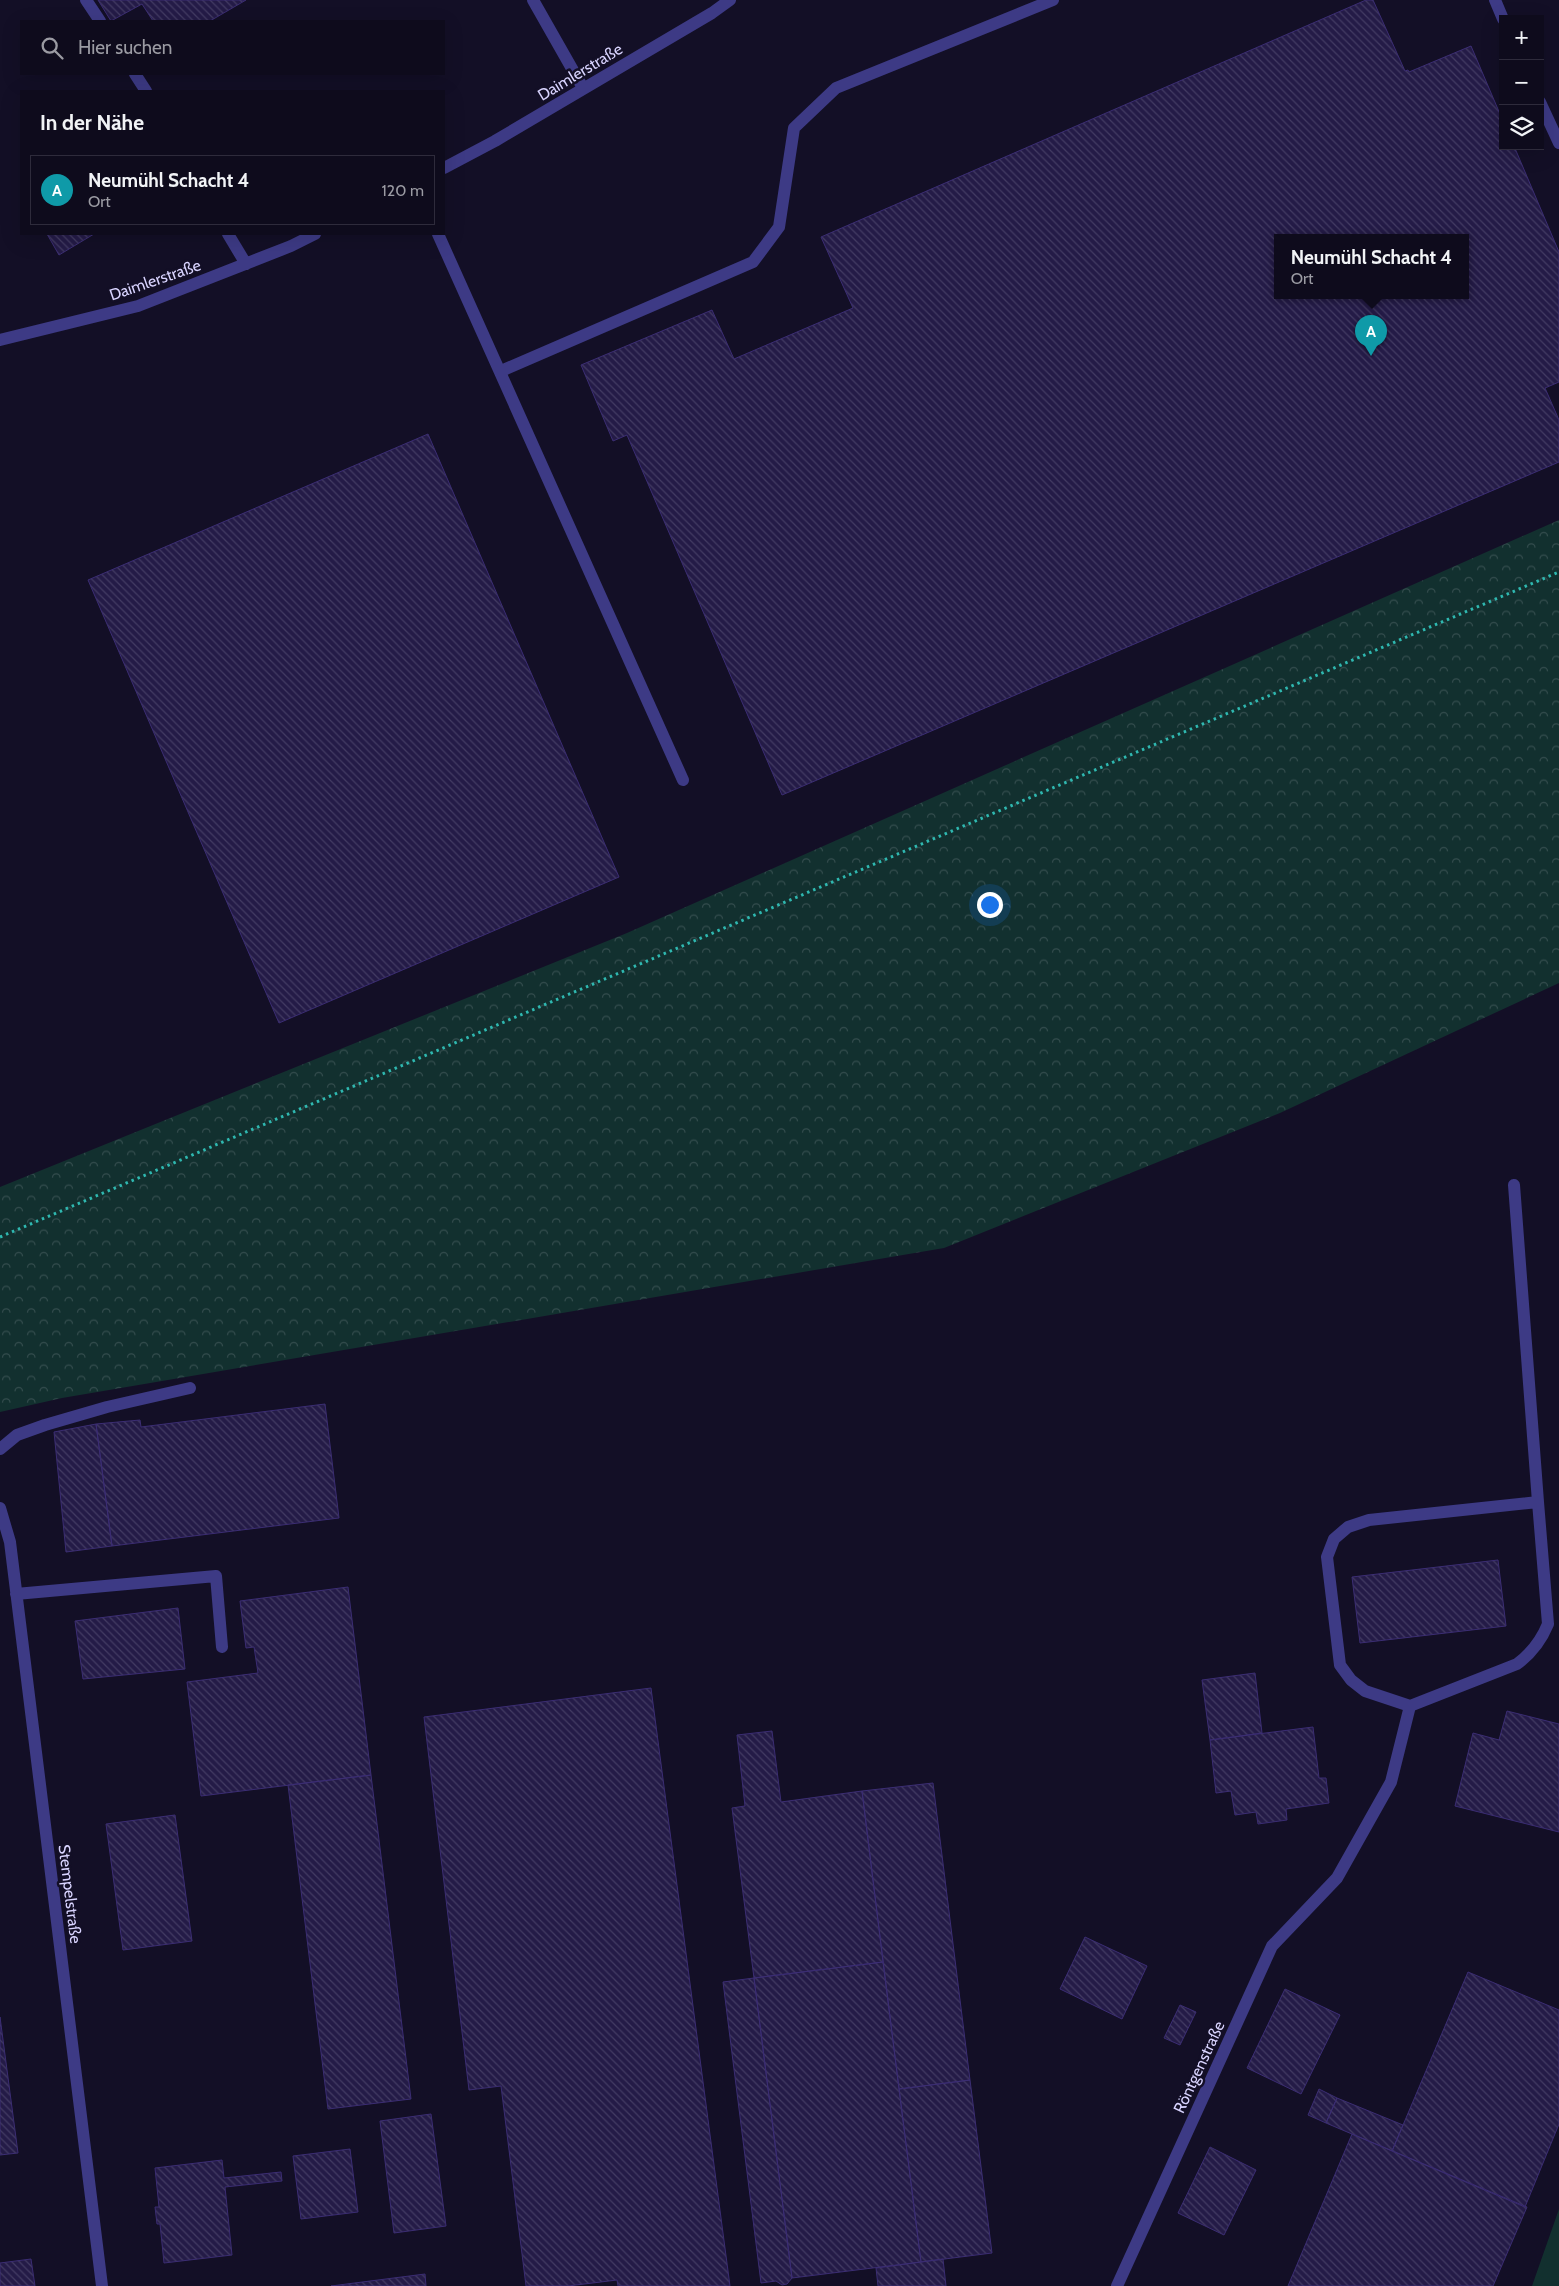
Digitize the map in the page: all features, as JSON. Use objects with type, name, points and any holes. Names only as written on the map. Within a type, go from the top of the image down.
[{"type":"street","points":[[86,0],[99,20]]},
{"type":"street","points":[[533,0],[583,88]]},
{"type":"street","name":"Daimlerstraße","points":[[445,167],[494,141],[712,13],[730,0]]},
{"type":"street","points":[[500,370],[753,262],[779,226],[794,128],[836,88],[1053,0]]},
{"type":"street","points":[[1495,0],[1501,15]]},
{"type":"street","points":[[136,75],[145,90]]},
{"type":"street","points":[[1541,105],[1559,144]]},
{"type":"street","points":[[229,235],[246,264]]},
{"type":"street","name":"Daimlerstraße","points":[[0,340],[138,306],[291,246],[313,235]]},
{"type":"street","points":[[438,235],[683,780]]},
{"type":"street","points":[[1514,1185],[1548,1624],[1542,1638],[1532,1653],[1517,1664],[1410,1706],[1366,1691],[1351,1680],[1340,1665],[1327,1557],[1334,1539],[1348,1527],[1369,1520],[1538,1502]]},
{"type":"street","points":[[0,1449],[17,1435],[45,1425],[107,1407],[190,1388]]},
{"type":"street","name":"Stempelstraße","points":[[0,1508],[10,1542],[102,2286]]},
{"type":"street","points":[[16,1594],[216,1576],[222,1646]]},
{"type":"street","name":"Röntgenstraße","points":[[1116,2286],[1272,1946],[1337,1878],[1390,1782],[1410,1706]]},
{"type":"path","points":[[0,1237],[1559,572]]},
{"type":"green space","points":[[1559,520],[1559,983],[1280,1113],[944,1248],[62,1398],[0,1412],[0,1187],[627,933]]},
{"type":"green space","points":[[1559,2209],[1559,2286],[1532,2286]]},
{"type":"building","points":[[98,0],[246,0],[212,20],[152,20],[142,4],[110,20]]},
{"type":"building","points":[[1366,0],[1373,0],[1405,71],[1408,70],[1409,72],[1471,46],[1499,112],[1499,150],[1516,150],[1559,252],[1559,382],[1545,388],[1559,420],[1559,462],[782,795],[627,435],[613,441],[581,365],[712,310],[734,359],[853,308],[821,237]]},
{"type":"building","points":[[48,235],[92,235],[59,255]]},
{"type":"building","points":[[428,434],[619,877],[279,1023],[88,580]]},
{"type":"building","points":[[325,1404],[339,1518],[112,1546],[96,1424],[140,1420],[141,1427]]},
{"type":"building","points":[[96,1424],[112,1546],[66,1552],[54,1432]]},
{"type":"building","points":[[1498,1560],[1506,1626],[1360,1643],[1352,1577]]},
{"type":"building","points":[[348,1587],[371,1775],[201,1796],[187,1682],[258,1673],[254,1647],[246,1648],[240,1601]]},
{"type":"building","points":[[178,1608],[185,1669],[83,1679],[75,1621]]},
{"type":"building","points":[[1255,1673],[1262,1733],[1210,1740],[1202,1680]]},
{"type":"building","points":[[651,1688],[730,2286],[618,2286],[617,2280],[568,2286],[526,2286],[501,2086],[469,2090],[424,1717]]},
{"type":"building","points":[[1507,1711],[1559,1724],[1559,1832],[1455,1806],[1473,1733],[1499,1740]]},
{"type":"building","points":[[1313,1727],[1319,1778],[1326,1778],[1329,1803],[1286,1809],[1287,1820],[1258,1824],[1256,1812],[1235,1815],[1231,1791],[1216,1793],[1210,1740]]},
{"type":"building","points":[[772,1731],[781,1802],[862,1791],[883,1962],[754,1978],[732,1808],[745,1806],[737,1735]]},
{"type":"building","points":[[371,1775],[411,2099],[328,2109],[288,1785]]},
{"type":"building","points":[[933,1783],[970,2080],[899,2089],[862,1791]]},
{"type":"building","points":[[175,1815],[192,1941],[123,1950],[106,1824]]},
{"type":"building","points":[[1085,1937],[1147,1966],[1122,2019],[1060,1989]]},
{"type":"building","points":[[883,1962],[921,2262],[792,2278],[754,1978]]},
{"type":"building","points":[[1468,1972],[1559,2010],[1559,2124],[1525,2207],[1392,2151]]},
{"type":"building","points":[[754,1978],[792,2278],[787,2284],[782,2285],[776,2281],[761,2283],[723,1982]]},
{"type":"building","points":[[1285,1989],[1340,2015],[1301,2094],[1247,2068]]},
{"type":"building","points":[[1180,2005],[1196,2012],[1180,2045],[1164,2038]]},
{"type":"building","points":[[0,2017],[18,2153],[0,2155]]},
{"type":"building","points":[[970,2080],[992,2253],[921,2262],[899,2089]]},
{"type":"building","points":[[1319,2089],[1337,2098],[1326,2123],[1308,2115]]},
{"type":"building","points":[[1337,2098],[1403,2125],[1392,2151],[1326,2123]]},
{"type":"building","points":[[431,2114],[446,2226],[394,2233],[380,2121]]},
{"type":"building","points":[[1352,2134],[1527,2207],[1493,2286],[1288,2286]]},
{"type":"building","points":[[1210,2147],[1256,2170],[1224,2235],[1178,2213]]},
{"type":"building","points":[[350,2149],[358,2212],[301,2219],[293,2156]]},
{"type":"building","points":[[222,2160],[224,2178],[281,2172],[282,2181],[225,2187],[232,2255],[164,2263],[160,2224],[157,2224],[155,2207],[159,2207],[155,2168]]},
{"type":"building","points":[[31,2259],[35,2286],[0,2286],[0,2263]]},
{"type":"building","points":[[943,2259],[946,2286],[878,2286],[876,2268]]},
{"type":"building","points":[[425,2274],[426,2286],[331,2286]]},
{"type":"place","name":"Neumühl Schacht 4","points":[[1371,356]]}]
